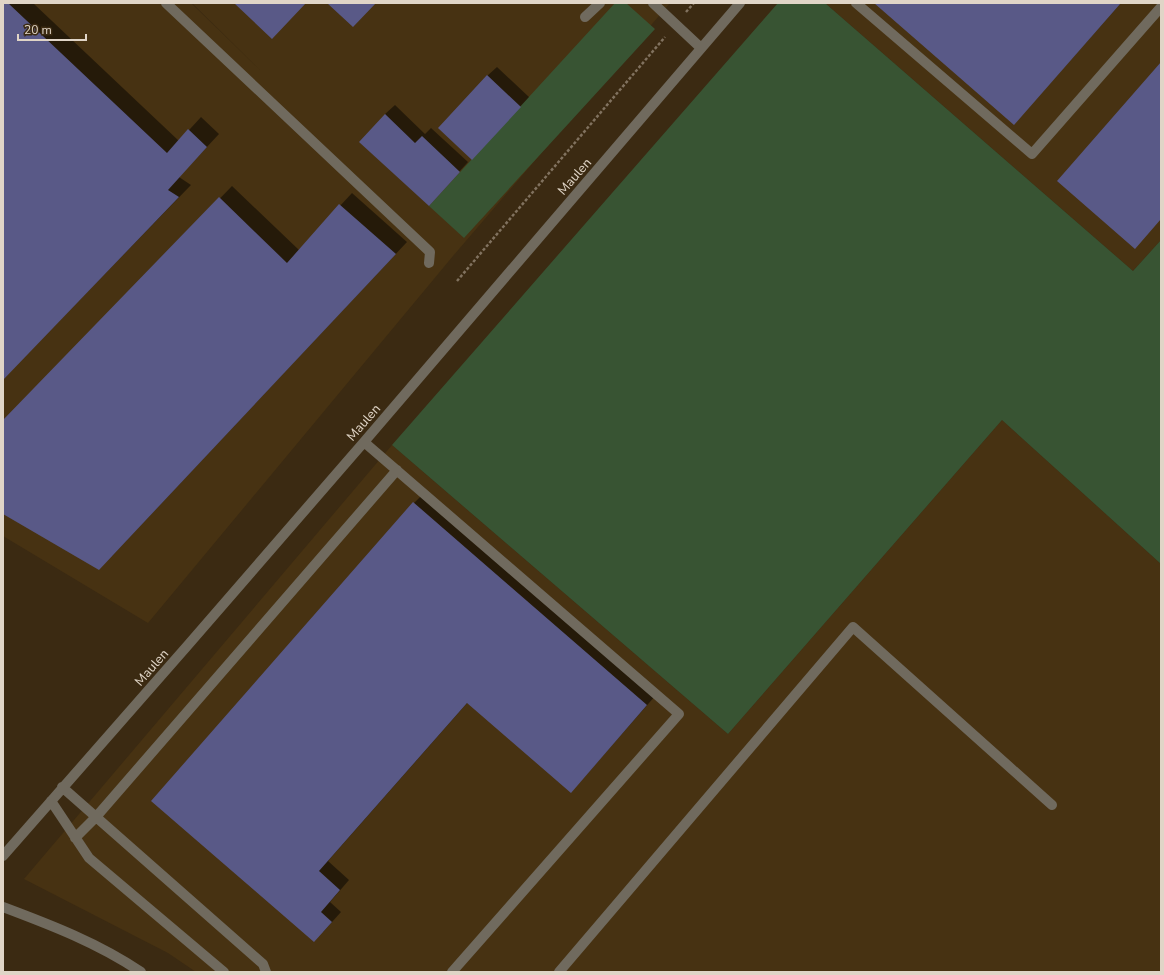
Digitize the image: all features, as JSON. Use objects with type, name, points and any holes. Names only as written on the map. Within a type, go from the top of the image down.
[{"type":"street","points":[[166,3],[430,252],[429,263]]},
{"type":"street","points":[[585,17],[600,3]]},
{"type":"street","points":[[653,3],[701,48]]},
{"type":"street","name":"Maulen","points":[[3,856],[364,442],[740,3]]},
{"type":"street","points":[[856,3],[1032,154],[1161,7]]},
{"type":"street","points":[[364,442],[679,714],[452,972]]},
{"type":"street","points":[[75,838],[96,817],[397,470]]},
{"type":"street","points":[[559,972],[853,627],[1052,805]]},
{"type":"street","points":[[62,787],[264,964],[266,972]]},
{"type":"street","points":[[51,801],[89,858],[224,972]]},
{"type":"street","points":[[3,907],[80,937],[141,972]]},
{"type":"path","points":[[456,281],[694,3]]},
{"type":"shaded area","points":[[3,3],[191,3],[261,71],[192,3],[670,3],[453,256],[148,623],[3,536]]},
{"type":"shaded area","points":[[825,3],[1161,3],[1161,240],[1133,271]]},
{"type":"shaded area","points":[[1002,420],[1161,564],[1161,972],[196,972],[168,953],[24,879],[392,445],[728,734]]},
{"type":"green space","points":[[615,3],[626,3],[655,29],[464,238],[429,206]]},
{"type":"green space","points":[[778,3],[825,3],[1133,271],[1161,240],[1161,564],[1002,420],[728,734],[392,445]]},
{"type":"building","points":[[3,3],[8,3],[167,153],[188,129],[207,147],[168,190],[179,197],[3,380]]},
{"type":"building","points":[[234,3],[306,3],[272,39]]},
{"type":"building","points":[[327,3],[376,3],[353,27]]},
{"type":"building","points":[[874,3],[1121,3],[1014,125]]},
{"type":"building","points":[[1161,62],[1161,219],[1135,249],[1057,181]]},
{"type":"building","points":[[487,75],[521,107],[472,160],[438,128]]},
{"type":"building","points":[[385,114],[415,143],[422,136],[460,172],[429,206],[359,142]]},
{"type":"building","points":[[219,197],[287,263],[339,204],[396,254],[99,570],[3,514],[3,420]]},
{"type":"building","points":[[413,502],[647,705],[571,793],[467,703],[319,871],[340,890],[321,912],[332,922],[314,942],[151,801]]}]
